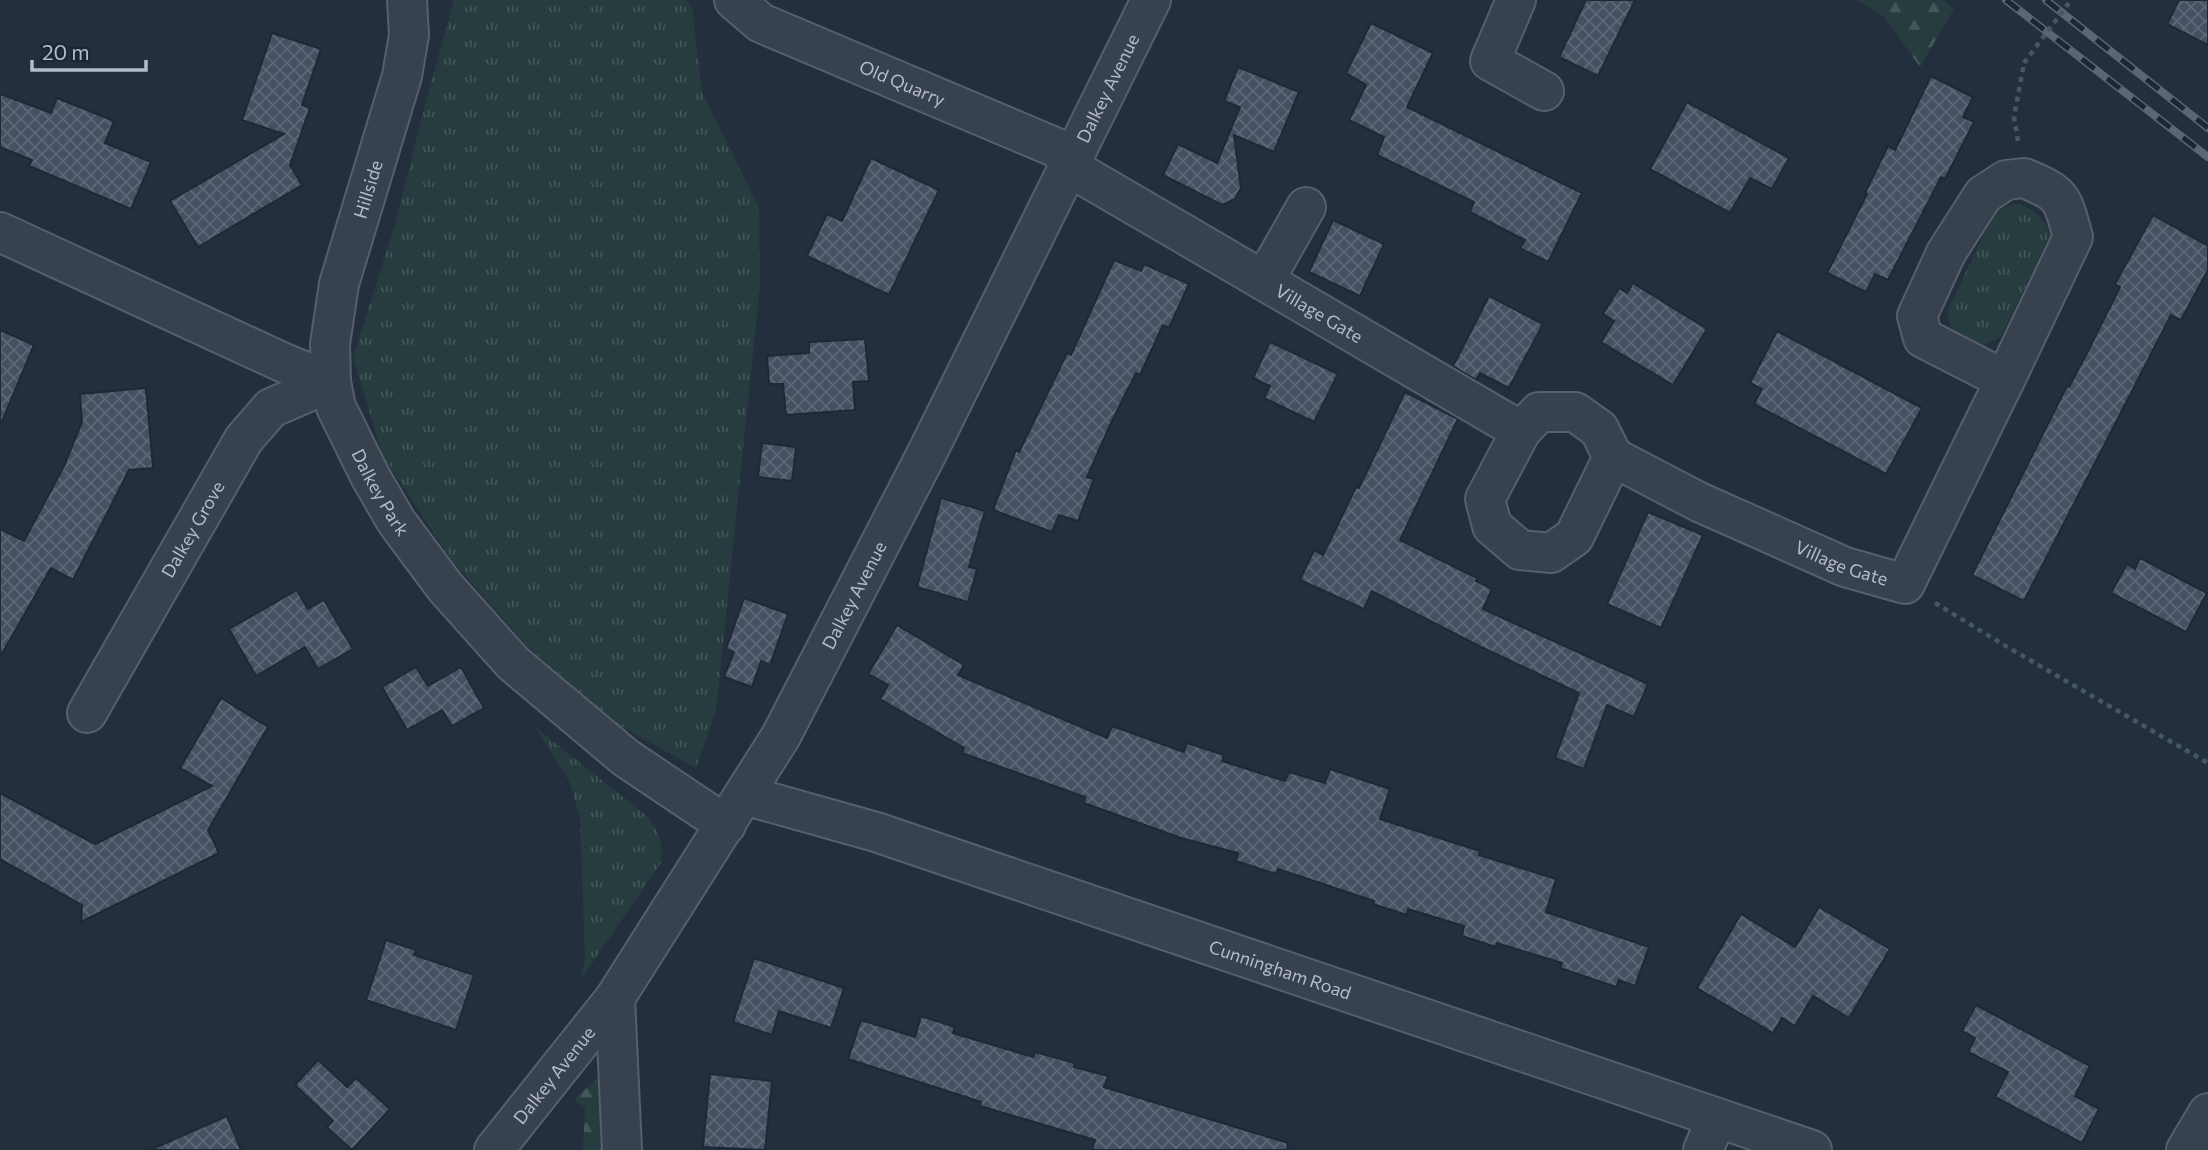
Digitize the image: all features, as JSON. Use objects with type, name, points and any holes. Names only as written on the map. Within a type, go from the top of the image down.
[{"type":"street","name":"Hillside","points":[[331,382],[330,344],[337,294],[402,76],[410,34],[407,0]]},
{"type":"street","name":"Old Quarry","points":[[734,0],[761,23],[1056,148],[1070,162]]},
{"type":"street","name":"Dalkey Avenue","points":[[494,1150],[615,998],[735,810],[800,701],[928,451],[1151,0]]},
{"type":"street","points":[[1516,0],[1490,61],[1544,91]]},
{"type":"street","name":"Village Gate","points":[[1070,162],[1083,175],[1521,431]]},
{"type":"street","points":[[2005,380],[1923,338],[1917,316],[1946,253],[1983,195],[2006,180],[2024,178]]},
{"type":"street","name":"Village Gate","points":[[1613,457],[1699,502],[1845,567],[1905,584],[2074,237],[2058,194],[2024,178]]},
{"type":"street","name":"Village Gate","points":[[1264,281],[1306,207]]},
{"type":"street","points":[[0,232],[331,382]]},
{"type":"street","name":"Dalkey Grove","points":[[87,713],[244,439],[271,408],[331,382]]},
{"type":"street","name":"Dalkey Park","points":[[331,382],[341,417],[396,521],[446,587],[513,663],[626,758],[735,810]]},
{"type":"street","points":[[1539,412],[1575,412],[1599,429],[1613,457],[1574,537],[1551,553],[1520,550],[1492,526],[1485,499],[1521,431],[1539,412]]},
{"type":"street","name":"Cunningham Road","points":[[735,810],[876,832],[1710,1134],[1812,1150]]},
{"type":"street","points":[[615,998],[622,1150]]},
{"type":"street","points":[[2186,1150],[2208,1114]]},
{"type":"path","points":[[2024,178],[2014,117],[2024,63],[2070,0]]},
{"type":"path","points":[[1905,584],[2009,648],[2208,763]]},
{"type":"green space","points":[[454,0],[686,0],[692,8],[702,93],[759,208],[760,284],[716,711],[696,768],[618,725],[527,646],[452,561],[383,456],[353,358],[396,221]]},
{"type":"green space","points":[[1857,0],[1944,0],[1954,9],[1920,67],[1884,17]]},
{"type":"green space","points":[[2018,203],[2038,215],[2050,235],[2001,337],[1984,345],[1964,343],[1952,333],[1947,312],[1995,211]]},
{"type":"green space","points":[[536,728],[646,815],[655,826],[661,843],[661,863],[581,979],[585,957],[580,816],[569,781]]},
{"type":"green space","points":[[598,1077],[612,1086],[613,1150],[583,1150],[585,1108],[574,1100]]},
{"type":"building","points":[[1586,0],[1635,0],[1598,76],[1559,57]]},
{"type":"building","points":[[2179,0],[2208,0],[2208,45],[2167,24]]},
{"type":"building","points":[[1371,23],[1433,53],[1407,107],[1582,193],[1548,262],[1520,248],[1525,240],[1470,212],[1474,202],[1377,155],[1384,137],[1349,120],[1366,85],[1346,73]]},
{"type":"building","points":[[272,33],[321,49],[302,105],[310,108],[290,165],[302,185],[198,247],[170,201],[284,134],[242,120]]},
{"type":"building","points":[[1238,67],[1299,92],[1274,152],[1234,135],[1241,188],[1235,199],[1222,205],[1163,175],[1178,144],[1217,163],[1240,107],[1224,101]]},
{"type":"building","points":[[1931,76],[1973,97],[1963,117],[1974,122],[1945,179],[1941,177],[1888,280],[1875,274],[1866,292],[1827,273],[1888,146],[1895,150]]},
{"type":"building","points":[[0,94],[51,113],[57,98],[114,121],[105,143],[151,162],[131,209],[29,166],[32,160],[0,147]]},
{"type":"building","points":[[1687,102],[1789,158],[1772,189],[1750,178],[1730,213],[1650,169]]},
{"type":"building","points":[[871,158],[939,190],[889,295],[807,256],[827,214],[842,221]]},
{"type":"building","points":[[2153,215],[2208,246],[2208,270],[2181,320],[2171,315],[2024,601],[1972,575],[2067,386],[2069,387],[2087,353],[2120,287],[2115,284]]},
{"type":"building","points":[[1333,220],[1384,244],[1360,296],[1309,272]]},
{"type":"building","points":[[1114,260],[1141,271],[1144,264],[1189,284],[1169,328],[1163,325],[1140,375],[1136,373],[1110,425],[1087,477],[1094,479],[1078,521],[1059,515],[1052,532],[993,510],[1016,450],[1019,452],[1067,353],[1071,355]]},
{"type":"building","points":[[1633,283],[1707,329],[1673,385],[1601,342],[1614,321],[1603,314],[1619,288],[1627,293]]},
{"type":"building","points":[[1489,296],[1543,324],[1509,388],[1480,373],[1476,380],[1453,366]]},
{"type":"building","points":[[0,330],[34,345],[0,426]]},
{"type":"building","points":[[1777,331],[1922,408],[1886,474],[1754,404],[1762,389],[1750,383]]},
{"type":"building","points":[[865,339],[869,381],[853,382],[855,410],[786,415],[783,384],[769,384],[767,356],[809,353],[809,342]]},
{"type":"building","points":[[1270,342],[1338,374],[1314,422],[1264,398],[1270,386],[1253,378]]},
{"type":"building","points":[[146,388],[153,468],[129,470],[73,580],[51,568],[0,657],[0,529],[24,541],[64,466],[82,422],[80,394]]},
{"type":"building","points":[[1405,392],[1458,419],[1400,540],[1477,578],[1476,581],[1492,589],[1483,609],[1648,684],[1634,717],[1607,705],[1584,769],[1555,758],[1579,693],[1372,591],[1364,609],[1300,580],[1314,550],[1323,555]]},
{"type":"building","points":[[762,443],[796,447],[792,481],[758,477]]},
{"type":"building","points":[[941,498],[985,511],[969,567],[977,569],[968,602],[917,587]]},
{"type":"building","points":[[1648,512],[1703,535],[1661,628],[1607,604]]},
{"type":"building","points":[[2140,558],[2207,593],[2186,632],[2111,593],[2127,564],[2135,569]]},
{"type":"building","points":[[297,590],[308,609],[324,600],[353,649],[318,669],[305,647],[256,676],[229,629]]},
{"type":"building","points":[[744,598],[788,614],[770,665],[761,661],[752,687],[724,677],[734,652],[726,649]]},
{"type":"building","points":[[897,625],[964,665],[958,675],[1107,738],[1112,726],[1184,752],[1187,743],[1224,755],[1222,761],[1285,781],[1289,772],[1325,783],[1330,769],[1390,789],[1380,819],[1480,851],[1479,855],[1556,879],[1546,912],[1649,947],[1635,986],[1619,980],[1616,987],[1560,968],[1562,963],[1497,943],[1496,947],[1462,936],[1464,926],[1408,909],[1407,915],[1373,904],[1374,901],[1278,869],[1276,874],[1236,861],[1238,853],[1181,838],[1084,803],[1085,797],[962,753],[964,748],[880,699],[888,685],[868,674]]},
{"type":"building","points":[[416,667],[428,686],[461,667],[484,708],[452,726],[442,710],[407,730],[382,687]]},
{"type":"building","points":[[221,698],[268,727],[208,830],[219,853],[81,922],[82,905],[0,859],[0,793],[95,844],[212,786],[180,768]]},
{"type":"building","points":[[1819,907],[1890,949],[1849,1018],[1813,996],[1795,1026],[1782,1018],[1773,1033],[1697,988],[1741,914],[1795,947]]},
{"type":"building","points":[[386,940],[416,950],[414,955],[474,975],[456,1030],[366,1000]]},
{"type":"building","points":[[754,958],[844,988],[831,1028],[779,1011],[772,1035],[733,1022]]},
{"type":"building","points":[[1976,1005],[2090,1066],[2075,1096],[2099,1109],[2082,1143],[1995,1097],[2008,1072],[1968,1052],[1975,1038],[1962,1031]]},
{"type":"building","points":[[921,1016],[955,1027],[953,1033],[1033,1057],[1035,1052],[1075,1063],[1074,1067],[1108,1076],[1104,1087],[1288,1143],[1287,1150],[1092,1150],[1095,1140],[980,1106],[981,1102],[848,1059],[861,1020],[915,1037]]},
{"type":"building","points":[[318,1060],[347,1087],[356,1078],[390,1109],[352,1150],[327,1127],[333,1121],[295,1085]]},
{"type":"building","points":[[710,1074],[772,1081],[765,1150],[703,1147]]},
{"type":"building","points":[[227,1116],[241,1150],[150,1150]]},
{"type":"railway","points":[[2006,0],[2208,157]]},
{"type":"railway","points":[[2046,0],[2208,128]]}]
